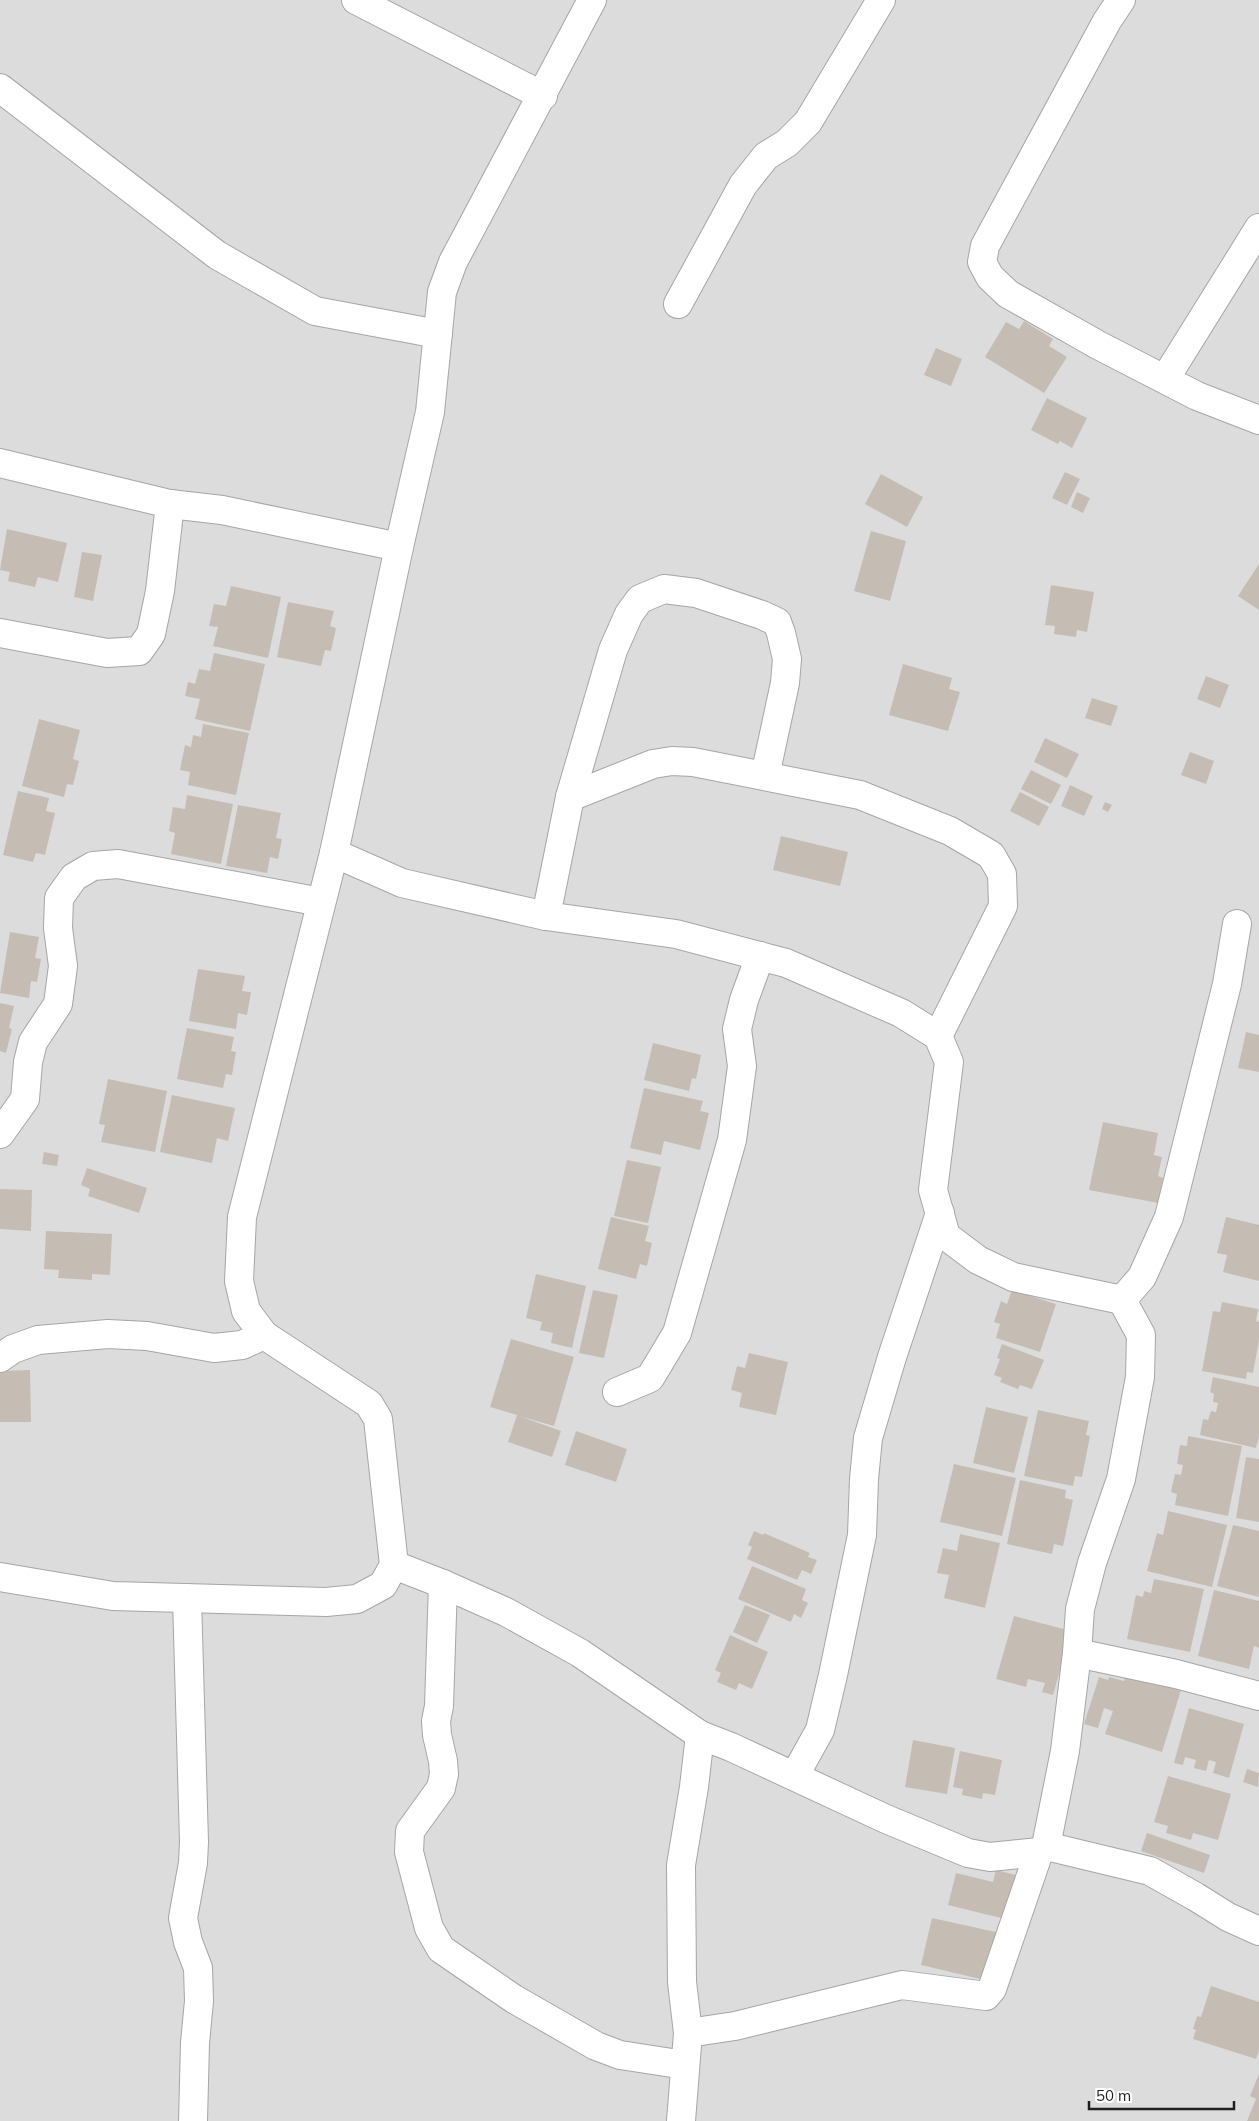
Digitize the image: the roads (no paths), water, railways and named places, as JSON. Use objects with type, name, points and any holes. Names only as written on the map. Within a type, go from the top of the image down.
[{"type":"street","points":[[356,0],[543,96]]},
{"type":"street","points":[[0,1577],[113,1596],[293,1602],[357,1599],[383,1585],[394,1565],[378,1419],[369,1404],[264,1335],[246,1311],[239,1281],[242,1217],[334,853],[399,547],[430,412],[442,292],[453,262],[543,96],[592,0]]},
{"type":"street","points":[[678,304],[743,185],[766,156],[786,143],[808,122],[881,0]]},
{"type":"street","points":[[1121,0],[1107,21],[985,246],[982,262],[990,277],[1008,294],[1098,345],[1196,396],[1259,420]]},
{"type":"street","points":[[0,88],[217,254],[315,311],[438,334]]},
{"type":"street","points":[[1165,379],[1259,228]]},
{"type":"street","points":[[0,462],[170,504],[222,510],[399,547]]},
{"type":"street","points":[[0,633],[108,653],[139,651],[151,634],[160,591],[170,504]]},
{"type":"street","points":[[546,916],[570,797],[613,650],[629,614],[640,599],[664,589],[696,593],[762,615],[777,622],[782,633],[787,659],[785,683],[765,776]]},
{"type":"street","points":[[570,797],[653,764],[672,761],[692,762],[860,795],[950,830],[991,855],[1002,874],[1003,906],[938,1036]]},
{"type":"street","points":[[334,853],[402,883],[546,916],[676,934],[786,963],[901,1013],[938,1036],[949,1062],[933,1190],[946,1236],[978,1260],[1012,1277],[1122,1300],[1141,1335],[1140,1377],[1121,1479],[1092,1563],[1080,1609],[1077,1652],[1065,1751],[1042,1849],[992,1989],[986,1996],[954,1994],[902,1985],[735,2026],[688,2033]]},
{"type":"street","points":[[0,1134],[25,1099],[28,1062],[33,1042],[58,1004],[63,966],[58,928],[59,898],[74,877],[93,866],[118,864],[321,902]]},
{"type":"street","points":[[1122,1300],[1142,1277],[1169,1217],[1227,984],[1237,924]]},
{"type":"street","points":[[617,1392],[650,1378],[677,1333],[732,1140],[742,1066],[737,1030],[744,1000],[760,956]]},
{"type":"street","points":[[795,1775],[820,1730],[833,1675],[862,1535],[868,1438],[892,1357],[940,1213]]},
{"type":"street","points":[[0,1358],[13,1349],[38,1340],[47,1339],[108,1334],[147,1336],[214,1348],[242,1345],[264,1335]]},
{"type":"street","points":[[394,1565],[506,1612],[580,1652],[700,1735],[795,1775],[886,1819],[968,1853],[990,1857],[1042,1849],[1150,1871],[1196,1896],[1228,1917],[1259,1931]]},
{"type":"street","points":[[443,1584],[439,1698],[436,1721],[444,1774],[441,1788],[410,1831],[409,1852],[429,1928],[441,1949],[447,1954],[514,1999],[596,2046],[620,2055],[685,2065]]},
{"type":"street","points":[[187,1598],[194,1842],[193,1863],[183,1918],[188,1942],[198,1968],[199,2001],[195,2043],[193,2121]]},
{"type":"street","points":[[1077,1652],[1176,1674],[1259,1696]]},
{"type":"street","points":[[681,2121],[688,2033],[682,1982],[682,1865],[700,1735]]}]
